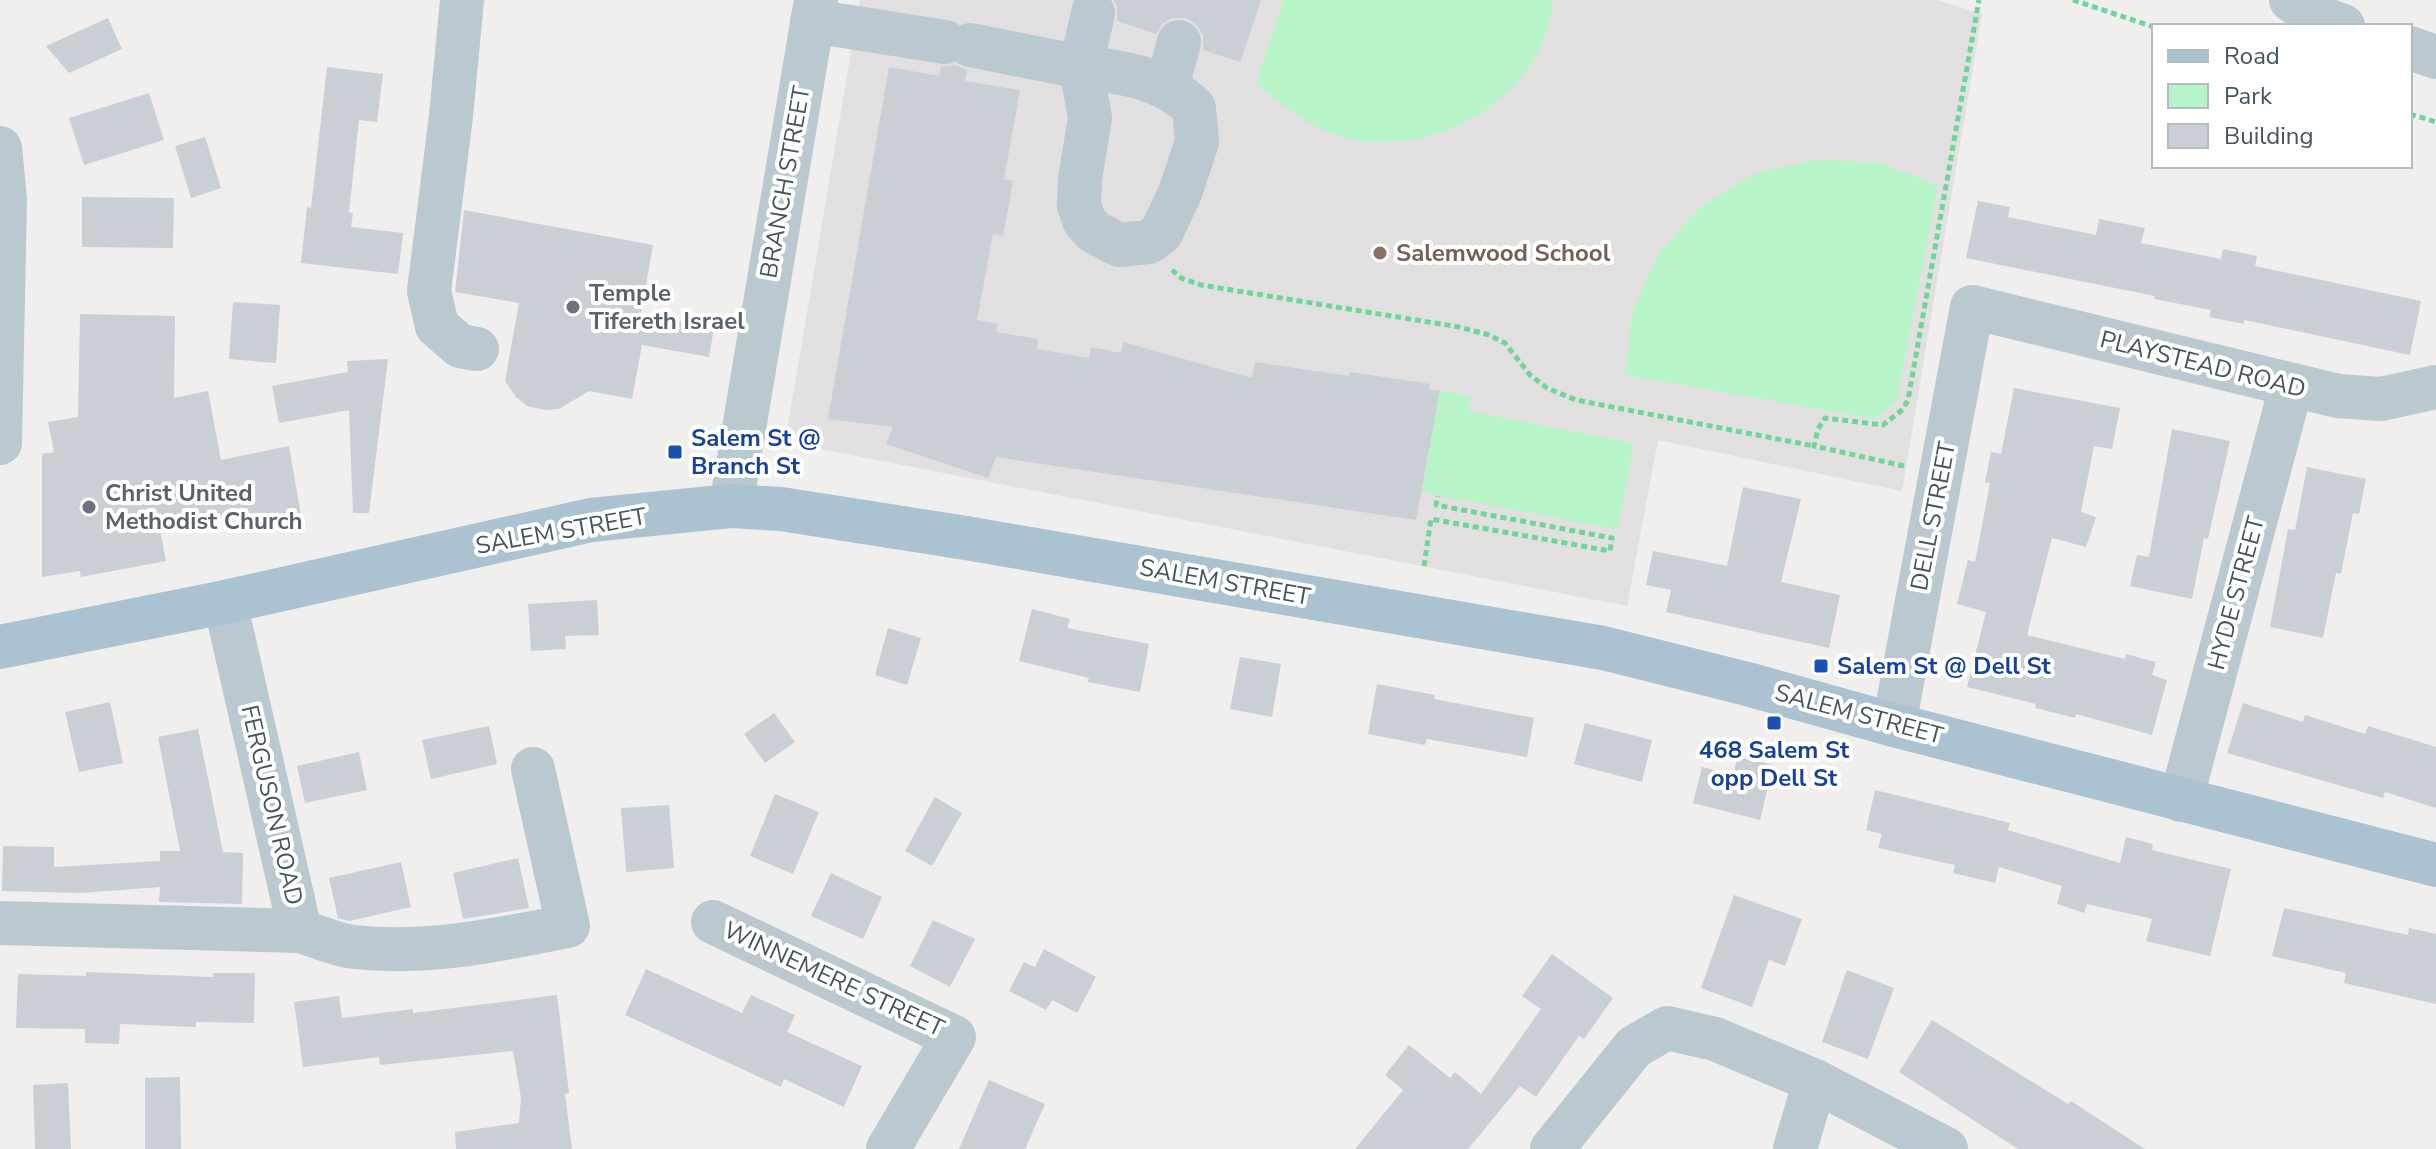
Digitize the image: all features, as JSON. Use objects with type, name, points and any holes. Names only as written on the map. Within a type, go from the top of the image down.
[{"type":"main road","name":"SALEM STREET","points":[[0,647],[225,602],[591,520],[731,506],[781,509],[1603,648],[2436,865]]},
{"type":"street","points":[[462,0],[429,291],[437,326],[460,346],[477,349]]},
{"type":"street","points":[[2291,0],[2316,16],[2338,24]]},
{"type":"street","points":[[810,6],[958,44],[1081,67],[1133,76],[1167,87],[1194,108],[1197,142],[1170,215],[1161,233],[1151,240],[1119,245],[1103,238],[1085,222],[1079,206],[1090,118],[1081,67],[1093,13]]},
{"type":"street","name":"BRANCH STREET","points":[[731,506],[810,6]]},
{"type":"street","points":[[1167,87],[1179,42]]},
{"type":"street","points":[[2412,49],[2436,57]]},
{"type":"street","points":[[0,148],[5,178],[0,443]]},
{"type":"street","name":"PLAYSTEAD ROAD","points":[[1972,307],[2291,387],[2359,399],[2381,399],[2436,387]]},
{"type":"street","name":"DELL STREET","points":[[1894,725],[1972,307]]},
{"type":"street","name":"HYDE STREET","points":[[2181,800],[2291,387]]},
{"type":"street","name":"FERGUSON ROAD","points":[[225,602],[300,931],[350,947],[405,949],[469,946],[568,926],[533,769]]},
{"type":"street","name":"WINNEMERE STREET","points":[[713,922],[954,1037],[888,1149]]},
{"type":"street","points":[[0,923],[300,931]]},
{"type":"street","points":[[1552,1149],[1634,1047],[1667,1028],[1715,1039],[1815,1081],[1946,1149]]},
{"type":"street","points":[[1795,1149],[1815,1081]]},
{"type":"path","points":[[1814,446],[1818,429],[1825,418],[1883,425],[1903,409],[1908,400],[1979,0]]},
{"type":"path","points":[[2073,0],[2152,26]]},
{"type":"path","points":[[2412,115],[2436,122]]},
{"type":"path","points":[[1151,240],[1170,268],[1181,278],[1201,285],[1459,327],[1489,335],[1505,343],[1530,375],[1547,388],[1576,400],[1814,446],[1941,475]]},
{"type":"path","points":[[1424,566],[1431,519],[1610,551],[1612,538],[1436,505],[1438,496]]},
{"type":"shaded area","name":"Salemwood School","points":[[860,0],[1937,0],[1982,14],[1902,491],[1658,440],[1627,606],[785,442]]},
{"type":"green space","points":[[1283,0],[1553,0],[1546,34],[1530,65],[1507,92],[1479,114],[1447,130],[1413,140],[1377,142],[1343,137],[1318,128],[1286,108],[1256,83]]},
{"type":"green space","points":[[1816,159],[1879,163],[1938,185],[1897,400],[1876,419],[1625,375],[1632,312],[1658,254],[1700,207],[1754,174]]},
{"type":"green space","points":[[1440,390],[1470,396],[1468,411],[1634,443],[1618,530],[1422,492]]},
{"type":"building","points":[[1113,0],[1261,0],[1240,62],[1203,50],[1203,35],[1196,24],[1186,18],[1172,18],[1162,24],[1156,34],[1117,21],[1117,6]]},
{"type":"building","points":[[108,18],[122,49],[69,73],[46,46]]},
{"type":"building","points":[[955,65],[967,70],[965,81],[1020,90],[1004,179],[1013,181],[1003,236],[993,234],[977,320],[998,324],[996,332],[1038,339],[1037,349],[1089,358],[1091,347],[1121,353],[1123,342],[1252,378],[1255,362],[1430,384],[1429,390],[1440,390],[1416,520],[996,457],[988,478],[886,444],[893,427],[828,419],[889,67],[939,76],[941,67]]},
{"type":"building","points":[[327,67],[383,74],[377,122],[359,120],[349,212],[353,213],[351,227],[403,233],[398,274],[301,263],[307,207],[311,208]]},
{"type":"building","points":[[149,93],[164,140],[84,165],[69,118]]},
{"type":"building","points":[[205,137],[221,188],[191,198],[175,146]]},
{"type":"building","points":[[82,197],[174,198],[173,248],[82,247]]},
{"type":"building","points":[[1978,201],[2010,207],[2008,217],[2096,235],[2099,219],[2145,228],[2141,243],[2221,259],[2223,249],[2257,256],[2255,266],[2421,301],[2410,355],[2244,320],[2244,324],[2209,317],[2211,310],[2154,299],[2155,296],[1966,258]]},
{"type":"building","points":[[464,210],[653,245],[641,314],[714,328],[709,357],[642,345],[632,399],[589,391],[559,409],[527,406],[505,381],[519,303],[455,292]]},
{"type":"building","points":[[233,302],[280,305],[276,363],[229,359]]},
{"type":"building","points":[[80,314],[175,316],[174,398],[208,391],[221,460],[289,446],[301,515],[247,524],[245,513],[160,530],[166,561],[81,577],[80,571],[42,577],[42,454],[54,452],[48,422],[78,417]]},
{"type":"building","points":[[388,359],[369,513],[353,513],[349,410],[279,423],[272,386],[348,372],[347,361]]},
{"type":"building","points":[[2014,388],[2120,408],[2112,449],[2094,446],[2081,512],[2096,517],[2086,547],[2052,538],[2027,635],[2125,659],[2126,654],[2156,662],[2152,675],[2167,680],[2152,735],[2076,714],[2075,718],[2035,708],[2036,704],[1967,687],[1986,612],[1957,604],[1968,560],[1975,562],[1990,483],[1985,482],[1991,452],[2001,454]]},
{"type":"building","points":[[2172,429],[2230,441],[2208,539],[2204,538],[2192,599],[2130,586],[2137,555],[2149,557]]},
{"type":"building","points":[[2307,467],[2366,479],[2359,514],[2353,513],[2341,574],[2336,573],[2323,638],[2270,627],[2288,529],[2295,530]]},
{"type":"building","points":[[1743,487],[1801,499],[1781,582],[1840,595],[1829,648],[1666,612],[1671,590],[1646,585],[1653,551],[1727,566]]},
{"type":"building","points":[[597,600],[599,635],[565,636],[566,649],[531,651],[528,604]]},
{"type":"building","points":[[1032,609],[1070,619],[1067,628],[1149,644],[1140,692],[1088,682],[1089,678],[1019,661]]},
{"type":"building","points":[[888,628],[921,638],[907,685],[875,675]]},
{"type":"building","points":[[1240,657],[1281,664],[1272,717],[1230,709]]},
{"type":"building","points":[[1377,684],[1435,695],[1434,699],[1534,718],[1527,757],[1427,739],[1425,745],[1368,734]]},
{"type":"building","points":[[110,702],[123,763],[79,772],[65,712]]},
{"type":"building","points":[[2243,703],[2303,722],[2305,715],[2365,734],[2368,726],[2436,747],[2436,808],[2385,792],[2383,798],[2227,753]]},
{"type":"building","points":[[774,713],[795,742],[765,763],[744,734]]},
{"type":"building","points":[[1585,723],[1652,740],[1642,782],[1574,764]]},
{"type":"building","points":[[489,726],[497,764],[431,779],[422,740]]},
{"type":"building","points":[[198,729],[223,852],[243,853],[242,904],[159,902],[160,887],[82,893],[2,891],[3,846],[54,847],[54,867],[160,861],[160,851],[180,851],[158,737]]},
{"type":"building","points":[[359,752],[367,790],[305,803],[297,766]]},
{"type":"building","points":[[1738,756],[1773,765],[1760,820],[1693,803],[1702,767],[1733,775]]},
{"type":"building","points":[[1875,790],[2010,823],[2008,830],[2120,863],[2126,837],[2153,844],[2152,850],[2231,869],[2210,956],[2146,941],[2152,919],[2087,904],[2084,913],[2057,904],[2062,886],[1999,867],[1995,883],[1953,873],[1955,865],[1878,848],[1882,834],[1866,830]]},
{"type":"building","points":[[775,794],[819,812],[793,874],[750,856]]},
{"type":"building","points":[[935,797],[962,813],[932,866],[905,851]]},
{"type":"building","points":[[669,805],[674,868],[626,872],[621,808]]},
{"type":"building","points":[[518,858],[529,908],[463,919],[453,873]]},
{"type":"building","points":[[401,862],[411,907],[349,921],[338,918],[329,878]]},
{"type":"building","points":[[831,873],[882,897],[863,939],[811,916]]},
{"type":"building","points":[[1734,895],[1802,919],[1785,966],[1769,960],[1752,1007],[1701,988]]},
{"type":"building","points":[[2284,908],[2408,935],[2409,928],[2436,934],[2436,1004],[2344,983],[2346,973],[2272,956]]},
{"type":"building","points":[[933,920],[975,939],[950,987],[910,966]]},
{"type":"building","points":[[1044,949],[1096,977],[1077,1013],[1052,1000],[1046,1010],[1009,991],[1024,962],[1035,967]]},
{"type":"building","points":[[1552,954],[1613,998],[1584,1039],[1579,1036],[1536,1097],[1520,1086],[1468,1149],[1355,1149],[1403,1090],[1385,1075],[1409,1045],[1450,1078],[1455,1072],[1481,1094],[1541,1009],[1522,996]]},
{"type":"building","points":[[646,969],[742,1013],[751,995],[795,1015],[787,1032],[862,1066],[844,1107],[784,1079],[781,1087],[625,1015]]},
{"type":"building","points":[[1847,970],[1894,988],[1868,1059],[1822,1042]]},
{"type":"building","points":[[86,972],[213,977],[213,973],[255,973],[254,1023],[196,1022],[196,1027],[120,1024],[119,1044],[85,1043],[85,1029],[16,1028],[18,974],[86,976]]},
{"type":"building","points":[[557,995],[569,1093],[565,1094],[572,1149],[456,1149],[455,1132],[519,1123],[521,1098],[513,1051],[380,1065],[379,1057],[303,1067],[294,1002],[339,996],[342,1018],[413,1009],[413,1013]]},
{"type":"building","points":[[1932,1020],[2068,1104],[2071,1101],[2145,1149],[2018,1149],[1899,1072]]},
{"type":"building","points":[[180,1077],[181,1149],[145,1149],[145,1078]]},
{"type":"building","points":[[989,1080],[1045,1104],[1025,1149],[959,1149]]},
{"type":"building","points":[[68,1083],[71,1149],[35,1149],[33,1085]]},
{"type":"place","name":"Salemwood School","points":[[1380,253]]},
{"type":"place","name":"Temple Tifereth Israel","points":[[573,307]]},
{"type":"place","name":"Salem St @ Branch St","points":[[675,452]]},
{"type":"place","name":"Christ United Methodist Church","points":[[89,507]]},
{"type":"place","name":"Salem St @ Dell St","points":[[1821,666]]},
{"type":"place","name":"468 Salem St opp Dell St","points":[[1774,723]]}]
